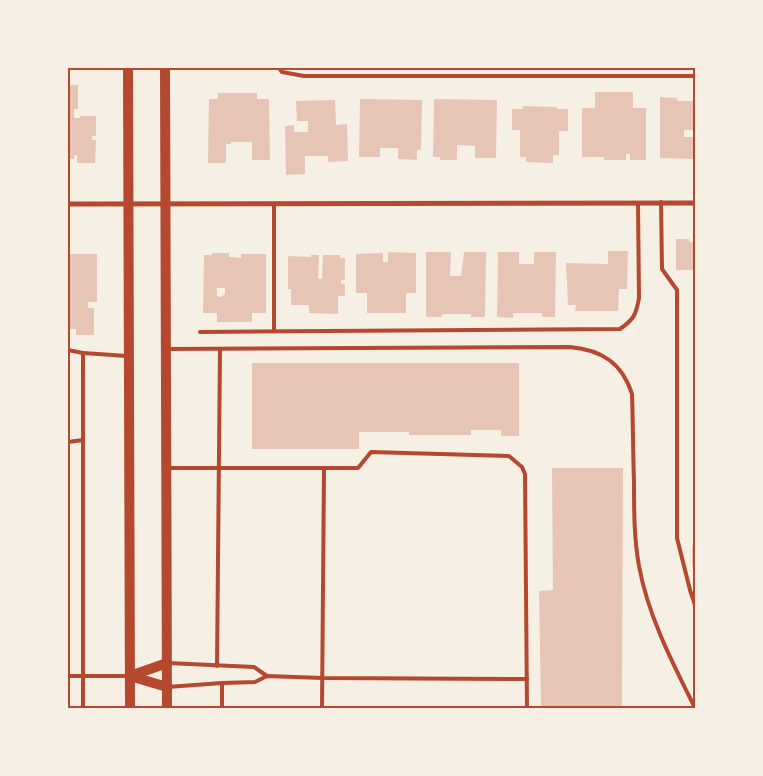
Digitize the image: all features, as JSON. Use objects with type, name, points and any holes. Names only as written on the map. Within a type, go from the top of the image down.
[{"type":"main road","points":[[128,68],[130,708]]},
{"type":"main road","points":[[165,68],[167,708]]},
{"type":"main road","points":[[130,676],[167,664]]},
{"type":"main road","points":[[130,676],[167,687]]},
{"type":"street","points":[[68,204],[696,203]]},
{"type":"lane","points":[[279,68],[282,72],[304,76],[696,76]]},
{"type":"lane","points":[[661,202],[662,269],[677,290],[677,538],[696,608]]},
{"type":"lane","points":[[200,332],[620,329],[631,321],[636,313],[639,298],[638,203]]},
{"type":"lane","points":[[274,204],[274,331]]},
{"type":"lane","points":[[166,349],[570,347],[582,348],[605,357],[623,373],[629,383],[632,394],[636,544],[644,590],[666,650],[695,708]]},
{"type":"lane","points":[[217,666],[220,349]]},
{"type":"lane","points":[[68,350],[83,353],[129,356]]},
{"type":"lane","points":[[83,353],[83,708]]},
{"type":"lane","points":[[68,442],[83,440]]},
{"type":"lane","points":[[166,468],[358,468],[371,452],[509,456],[522,467],[525,474],[527,708]]},
{"type":"lane","points":[[322,708],[324,469]]},
{"type":"lane","points":[[167,664],[254,667],[267,676]]},
{"type":"lane","points":[[68,676],[130,676]]},
{"type":"lane","points":[[167,687],[255,682],[267,676],[526,679]]},
{"type":"lane","points":[[222,683],[222,708]]},
{"type":"building","points":[[68,85],[78,85],[78,109],[74,109],[74,118],[96,116],[96,136],[92,136],[92,140],[96,140],[95,163],[77,163],[77,155],[74,155],[74,159],[70,159],[70,162],[68,162]]},
{"type":"building","points":[[595,92],[633,92],[633,108],[646,108],[646,160],[630,160],[630,154],[626,154],[626,160],[582,157],[582,108],[595,108]]},
{"type":"building","points":[[218,93],[257,93],[257,99],[269,99],[270,160],[252,160],[252,142],[231,142],[231,144],[226,144],[226,163],[208,163],[209,99],[218,99]]},
{"type":"building","points":[[660,97],[677,98],[677,101],[696,101],[696,130],[684,130],[684,137],[695,137],[694,159],[660,158]]},
{"type":"building","points":[[360,99],[422,100],[421,150],[417,150],[417,160],[398,159],[398,148],[380,148],[380,157],[359,157]]},
{"type":"building","points":[[434,99],[497,100],[496,158],[475,158],[475,146],[457,145],[457,160],[440,160],[440,157],[433,157]]},
{"type":"building","points":[[335,100],[336,125],[347,124],[348,161],[328,162],[328,156],[305,156],[305,174],[286,175],[285,126],[294,125],[294,132],[308,132],[308,121],[297,121],[296,101]]},
{"type":"building","points":[[523,106],[568,109],[568,131],[559,131],[559,155],[553,155],[553,163],[526,162],[526,157],[520,157],[520,130],[512,130],[512,109],[523,109]]},
{"type":"building","points":[[676,239],[689,239],[689,242],[693,242],[693,245],[696,245],[696,270],[676,270]]},
{"type":"building","points":[[608,251],[628,251],[627,289],[619,289],[618,311],[575,311],[576,305],[568,305],[566,263],[608,264]]},
{"type":"building","points":[[388,252],[416,253],[416,293],[406,293],[406,313],[367,313],[367,293],[356,293],[356,254],[383,253],[383,262],[388,262]]},
{"type":"building","points":[[426,252],[451,252],[450,276],[461,276],[464,252],[486,252],[485,317],[471,317],[471,314],[442,314],[442,317],[426,317]]},
{"type":"building","points":[[498,252],[519,252],[519,264],[534,264],[534,252],[556,252],[555,317],[542,317],[542,313],[513,313],[513,318],[497,317]]},
{"type":"building","points":[[212,253],[229,253],[229,257],[241,258],[241,254],[266,254],[266,313],[252,313],[252,322],[217,322],[217,313],[203,313],[204,255],[212,255]],"holes":[[[217,288],[225,288],[225,294],[221,297],[217,296]]]},
{"type":"building","points":[[68,254],[97,254],[97,302],[88,302],[88,308],[94,308],[94,335],[76,335],[76,329],[68,329]]},
{"type":"building","points":[[311,255],[319,255],[318,279],[322,279],[323,255],[340,255],[340,258],[345,258],[345,280],[341,280],[341,284],[345,284],[345,296],[338,296],[338,314],[309,313],[309,305],[291,305],[291,289],[288,289],[288,256],[311,257]]},
{"type":"building","points":[[252,363],[519,363],[519,436],[501,436],[501,430],[471,430],[471,435],[409,435],[409,432],[359,432],[359,449],[252,449]]},
{"type":"building","points":[[552,468],[623,468],[622,708],[541,708],[539,591],[553,590]]},
{"type":"building","points":[[692,545],[696,545],[696,567],[692,567]]}]
